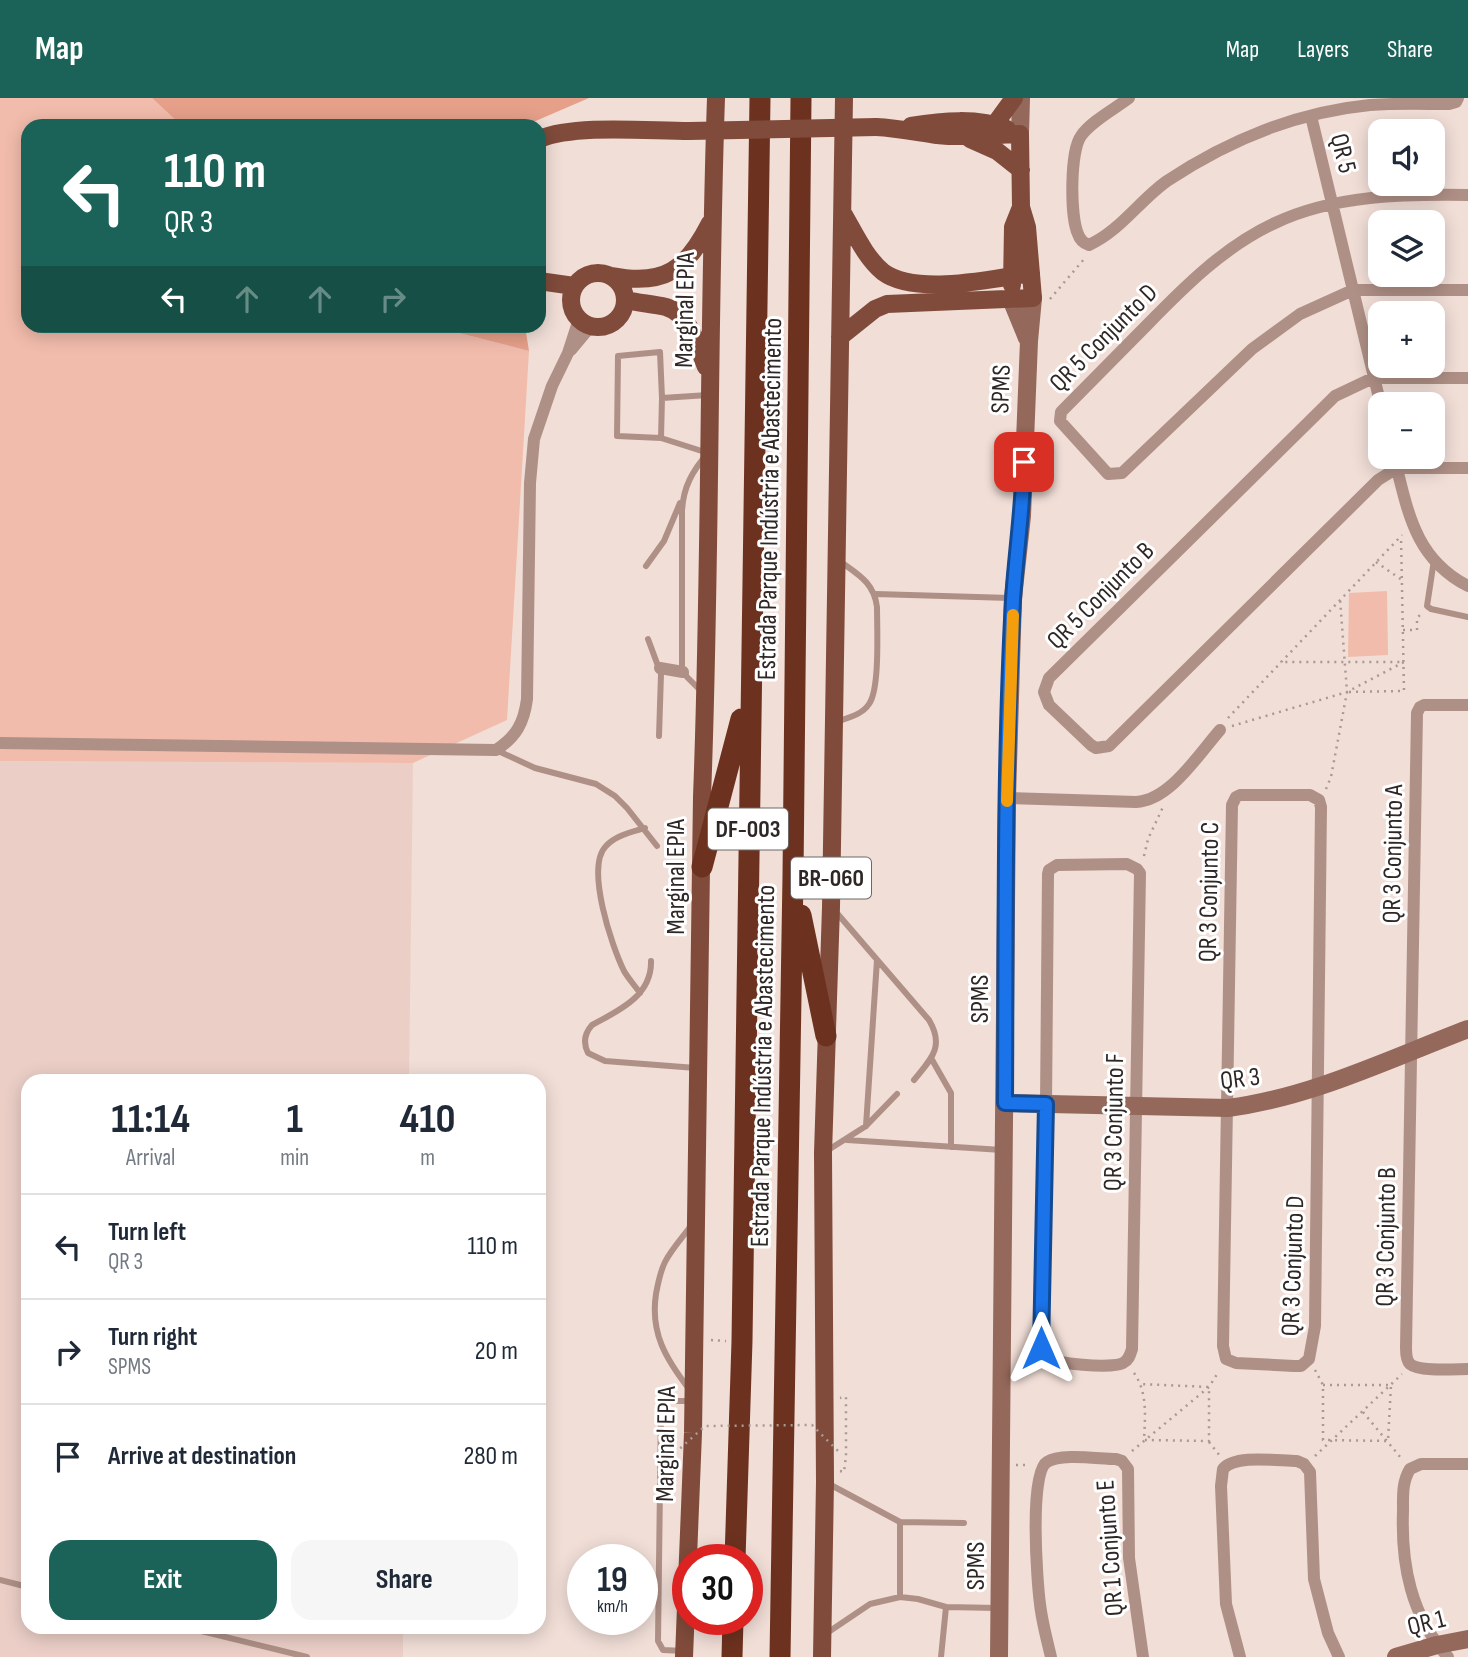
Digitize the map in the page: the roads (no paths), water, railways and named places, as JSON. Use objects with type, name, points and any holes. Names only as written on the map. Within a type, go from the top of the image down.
[{"type":"highway","name":"Estrada Parque Indústria e Abastecimento","points":[[735,1544],[742,1342],[760,98]]},
{"type":"highway","name":"Estrada Parque Indústria e Abastecimento","points":[[780,1657],[802,102]]},
{"type":"highway","points":[[702,867],[750,686]]},
{"type":"highway","points":[[793,876],[826,1036]]},
{"type":"highway","points":[[732,1657],[733,1635]]},
{"type":"main road","name":"Marginal EPIA","points":[[684,1654],[693,1398],[702,797],[706,696],[708,395],[716,98]]},
{"type":"main road","name":"BR-060","points":[[822,1657],[825,1482],[823,1153],[831,907],[844,98]]},
{"type":"main road","points":[[995,124],[1014,98]]},
{"type":"main road","points":[[902,128],[937,121],[995,124],[1020,134]]},
{"type":"main road","points":[[546,136],[581,131],[876,127],[902,128],[936,135],[1020,134]]},
{"type":"main road","points":[[840,337],[874,309],[887,304],[1033,298],[1027,227],[1021,207],[1020,134]]},
{"type":"main road","points":[[963,136],[997,151],[1021,170]]},
{"type":"main road","points":[[1012,299],[1013,227],[1021,207]]},
{"type":"main road","points":[[843,213],[872,261],[892,278],[910,283],[967,283],[1031,273]]},
{"type":"main road","points":[[612,276],[619,282],[626,300],[623,312],[615,321],[604,326],[585,323],[572,309],[571,298],[574,286],[581,278],[601,272],[635,280],[660,277],[677,268],[692,255],[712,220]]},
{"type":"main road","points":[[989,279],[1005,266],[1012,248]]},
{"type":"main road","points":[[546,282],[574,286]]},
{"type":"main road","points":[[626,300],[669,308],[683,319],[692,332],[709,373]]},
{"type":"street","points":[[1020,134],[1021,98]]},
{"type":"street","points":[[1129,98],[1083,133],[1075,148],[1073,208],[1079,237],[1089,245],[1097,242],[1164,183],[1195,163],[1254,134],[1311,116],[1367,105],[1453,104],[1458,98]]},
{"type":"street","name":"QR 5","points":[[1311,116],[1368,356]]},
{"type":"street","points":[[1333,205],[1393,195],[1468,195]]},
{"type":"street","name":"QR 5 Conjunto D","points":[[1333,205],[1274,223],[1227,251],[1188,284],[1061,412],[1060,421],[1108,474],[1122,473],[1252,349],[1300,314],[1353,290]]},
{"type":"street","points":[[1353,290],[1468,290]]},
{"type":"street","name":"SPMS","points":[[999,1657],[1007,798],[1013,598],[1022,516],[1028,341],[1033,298]]},
{"type":"street","name":"SPMS","points":[[1012,299],[1028,341]]},
{"type":"street","points":[[0,743],[496,750],[510,740],[525,716],[529,666],[530,484],[534,439],[552,386],[585,323]]},
{"type":"street","name":"QR 5","points":[[1373,378],[1377,392]]},
{"type":"street","name":"QR 5 Conjunto B","points":[[1373,378],[1348,388],[1323,405],[1049,678],[1044,692],[1049,705],[1091,745],[1096,748],[1109,746],[1388,469]]},
{"type":"street","points":[[1445,378],[1468,378]]},
{"type":"street","points":[[1445,466],[1468,468]]},
{"type":"street","points":[[1397,469],[1411,520],[1423,548],[1434,561],[1468,586]]},
{"type":"street","points":[[660,668],[683,672]]},
{"type":"street","name":"QR 3 Conjunto A","points":[[1410,1051],[1418,709],[1424,705],[1468,705]]},
{"type":"street","points":[[1007,798],[1136,802],[1154,799],[1169,787],[1220,730]]},
{"type":"street","name":"QR 3 Conjunto C","points":[[1228,1108],[1232,805],[1240,795],[1311,795],[1319,800],[1321,807],[1319,1087]]},
{"type":"street","name":"QR 3 Conjunto F","points":[[1128,864],[1140,873],[1132,1349],[1126,1362],[1112,1366],[1054,1362],[1044,1356],[1041,1348],[1046,1104],[1049,870],[1057,865],[1128,864]]},
{"type":"street","name":"QR 3","points":[[1005,1103],[1228,1108],[1281,1099],[1319,1087],[1468,1028]]},
{"type":"street","name":"QR 3 Conjunto B","points":[[1410,1051],[1406,1355],[1411,1365],[1420,1368],[1468,1369]]},
{"type":"street","name":"QR 3 Conjunto D","points":[[1228,1108],[1223,1346],[1226,1359],[1236,1363],[1294,1367],[1306,1363],[1311,1353],[1315,1326],[1319,1087]]},
{"type":"street","name":"QR 1 Conjunto E","points":[[1051,1657],[1040,1605],[1035,1539],[1038,1481],[1043,1465],[1058,1458],[1122,1461],[1128,1469],[1129,1558],[1143,1657]]},
{"type":"street","points":[[1240,1657],[1226,1604],[1221,1475],[1227,1464],[1242,1460],[1297,1461],[1305,1465],[1310,1472],[1314,1579],[1321,1611],[1339,1657]]},
{"type":"street","points":[[1443,1651],[1419,1616],[1407,1574],[1402,1535],[1404,1483],[1410,1469],[1421,1464],[1468,1464]]},
{"type":"street","name":"QR 1","points":[[1396,1657],[1443,1651],[1468,1639]]},
{"type":"lane","points":[[646,566],[664,541],[694,469],[708,453],[661,438],[617,436],[618,356],[660,352],[661,438]]},
{"type":"lane","points":[[662,398],[708,395]]},
{"type":"lane","points":[[682,498],[681,662],[683,672],[706,696]]},
{"type":"lane","points":[[834,722],[859,713],[869,706],[875,692],[876,594],[869,582],[837,559]]},
{"type":"lane","points":[[1434,561],[1426,604],[1428,607],[1468,617]]},
{"type":"lane","points":[[876,594],[1013,598]]},
{"type":"lane","points":[[648,639],[660,668],[659,736]]},
{"type":"lane","points":[[496,750],[535,768],[596,784],[615,796],[645,828],[657,846]]},
{"type":"lane","points":[[640,993],[624,971],[614,946],[599,884],[598,863],[606,845],[645,828]]},
{"type":"lane","points":[[831,907],[934,1028],[936,1049],[914,1080]]},
{"type":"lane","points":[[866,1126],[877,960]]},
{"type":"lane","points":[[651,961],[648,981],[640,993],[618,1012],[592,1025],[584,1038],[588,1053],[605,1061],[698,1068]]},
{"type":"lane","points":[[931,1058],[951,1093],[951,1147]]},
{"type":"lane","points":[[823,1153],[866,1126],[897,1094]]},
{"type":"lane","points":[[846,1140],[1005,1151]]},
{"type":"lane","points":[[684,1654],[666,1651],[658,1641],[661,1409],[664,1401],[693,1398],[661,1348],[655,1330],[654,1303],[664,1262],[696,1219]]},
{"type":"lane","points":[[825,1482],[900,1522],[964,1523]]},
{"type":"lane","points":[[900,1522],[900,1597]]},
{"type":"lane","points":[[0,1580],[21,1585]]},
{"type":"lane","points":[[822,1636],[870,1604],[900,1597],[918,1599],[946,1608],[1001,1608]]},
{"type":"lane","points":[[941,1657],[946,1608]]},
{"type":"lane","points":[[213,1634],[307,1657]]}]
